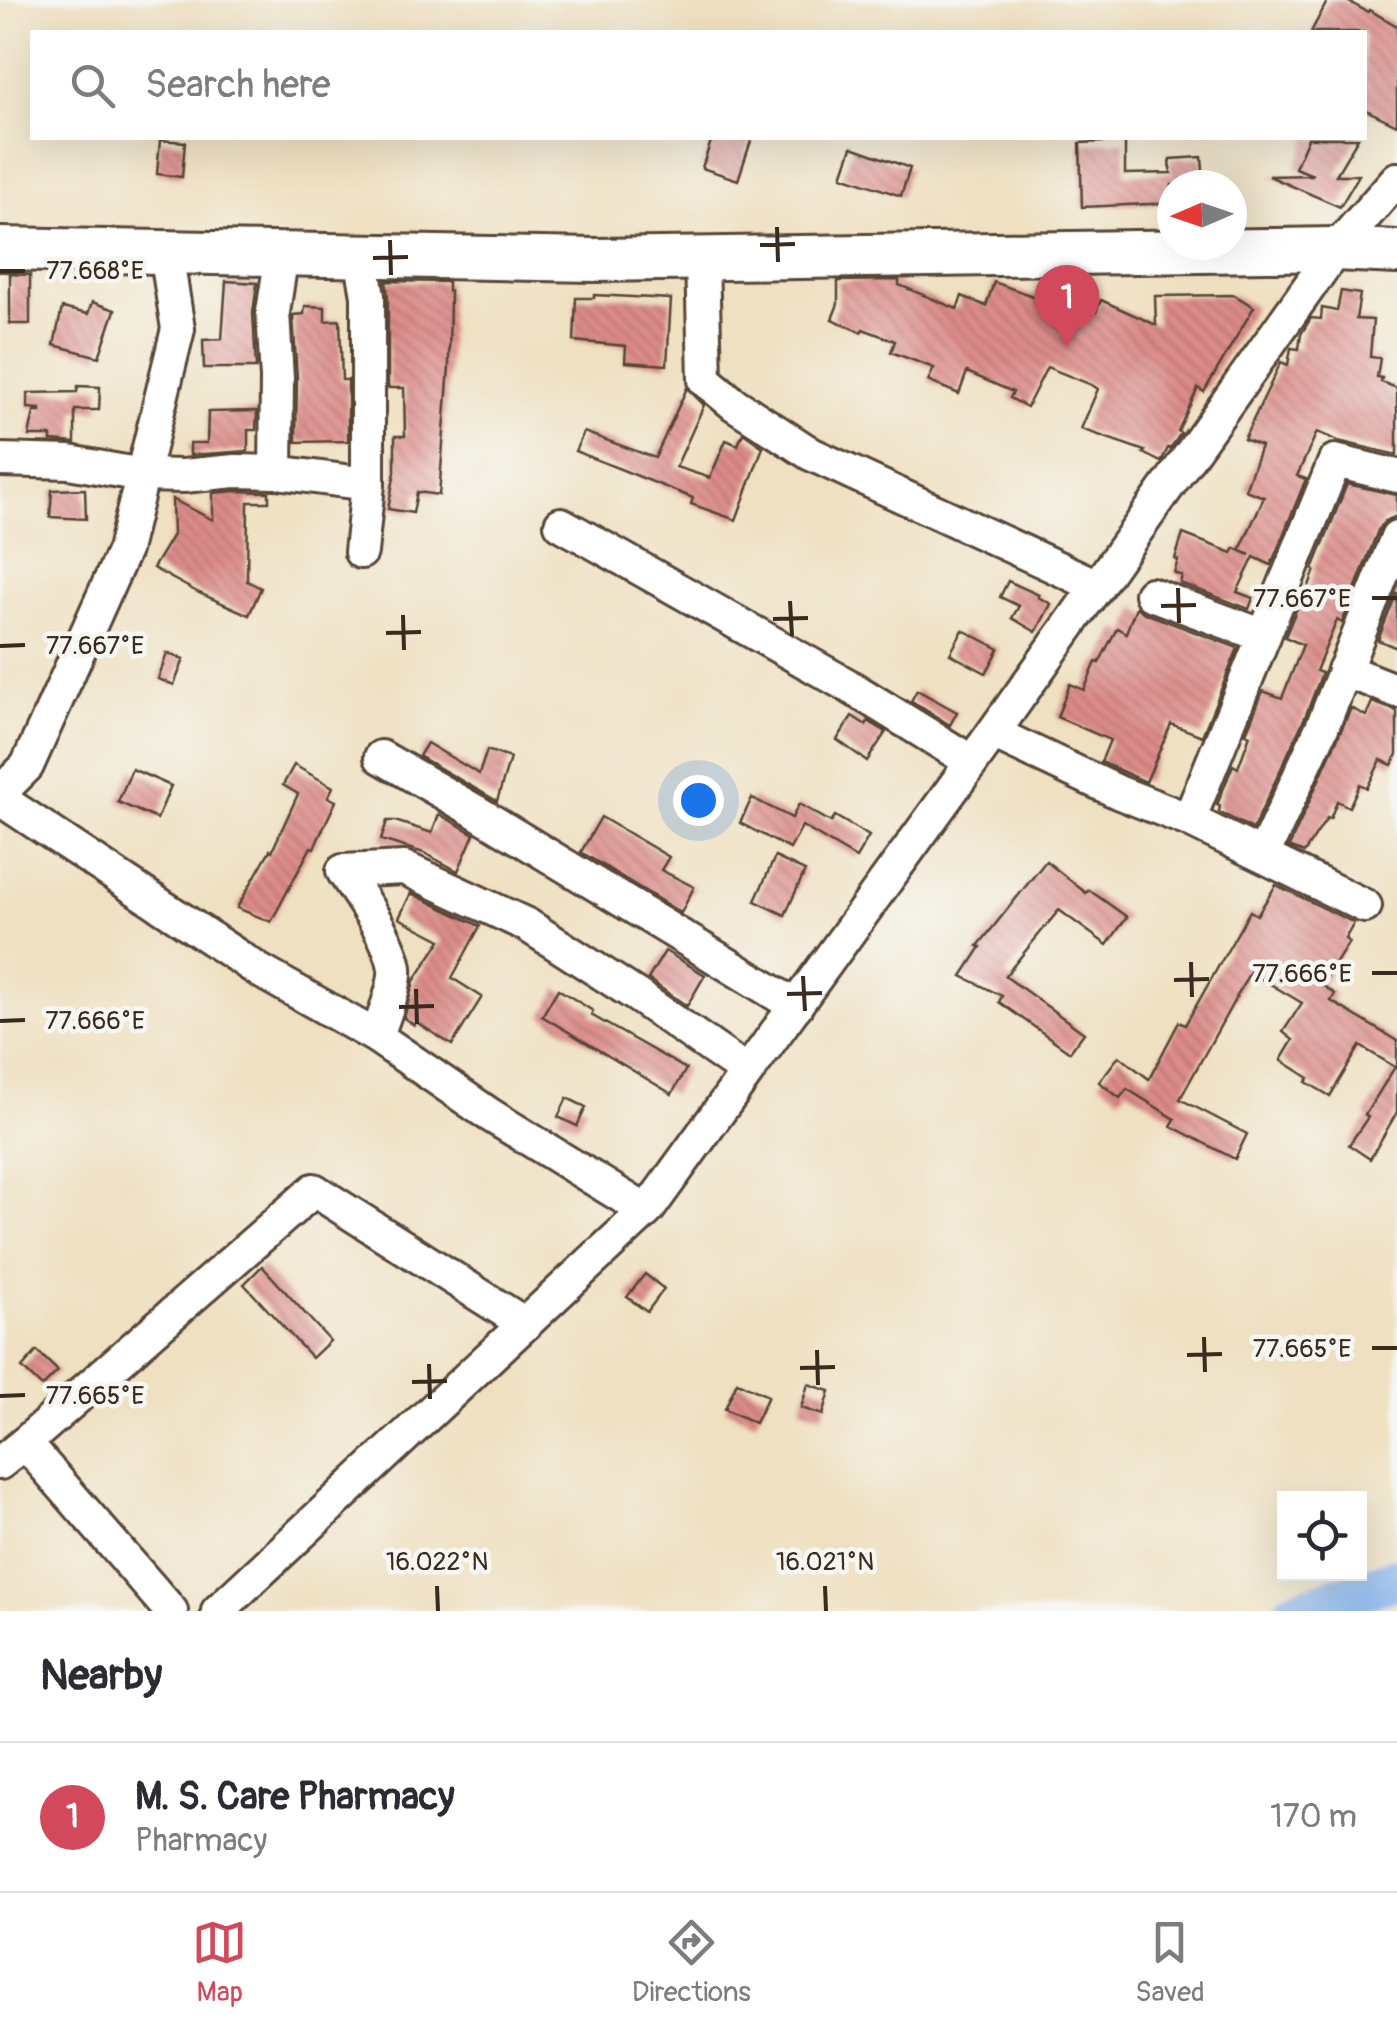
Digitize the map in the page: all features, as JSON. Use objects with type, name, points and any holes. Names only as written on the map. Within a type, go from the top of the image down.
[{"type":"main road","points":[[0,248],[596,260],[1336,249],[1397,252]]},
{"type":"street","points":[[218,1611],[646,1211],[993,733],[1336,249],[1397,179]]},
{"type":"street","points":[[166,252],[178,328],[124,550],[27,766],[2,790],[9,805],[260,972],[377,1037],[490,1115],[646,1211]]},
{"type":"street","points":[[276,472],[274,312],[282,254]]},
{"type":"street","points":[[361,552],[368,484],[368,296],[362,256]]},
{"type":"street","points":[[702,258],[705,380],[734,404],[811,454],[1097,586]]},
{"type":"street","points":[[0,460],[69,462],[142,475],[276,472],[368,484]]},
{"type":"street","points":[[1189,820],[1335,460],[1397,476]]},
{"type":"street","points":[[561,524],[847,685],[972,762]]},
{"type":"street","points":[[1262,855],[1323,725],[1397,538]]},
{"type":"street","points":[[1151,594],[1264,636]]},
{"type":"street","points":[[1344,670],[1397,691]]},
{"type":"street","points":[[993,733],[1189,820],[1365,906]]},
{"type":"street","points":[[381,757],[796,1006]]},
{"type":"street","points":[[377,1037],[395,970],[381,930],[343,870],[404,868],[527,925],[636,994],[747,1072]]},
{"type":"street","points":[[171,1611],[12,1453],[314,1190],[525,1324]]},
{"type":"building","points":[[1328,0],[1345,0],[1397,26],[1397,125],[1367,110],[1367,30],[1312,30]]},
{"type":"building","points":[[160,140],[185,142],[182,177],[157,174]]},
{"type":"building","points":[[711,140],[751,140],[738,180],[702,168]]},
{"type":"building","points":[[1307,140],[1357,140],[1336,175],[1359,175],[1340,207],[1269,176],[1313,175],[1295,168]]},
{"type":"building","points":[[1125,141],[1125,174],[1157,173],[1157,204],[1082,207],[1080,143]]},
{"type":"building","points":[[852,147],[910,168],[901,196],[842,176]]},
{"type":"building","points":[[1202,157],[1203,170],[1171,170],[1170,159]]},
{"type":"building","points":[[10,274],[30,275],[30,324],[10,324]]},
{"type":"building","points":[[899,280],[899,285],[957,309],[962,296],[986,306],[994,282],[1070,310],[1073,302],[1096,312],[1101,300],[1156,325],[1155,296],[1234,295],[1254,307],[1204,392],[1198,388],[1178,431],[1181,433],[1161,462],[1145,451],[1081,429],[1098,389],[1092,385],[1047,367],[1027,407],[1010,398],[1013,392],[967,372],[959,394],[928,381],[934,368],[891,352],[895,341],[832,319],[838,304],[838,281]]},
{"type":"building","points":[[226,281],[257,283],[253,313],[256,368],[204,368],[203,340],[222,339]]},
{"type":"building","points":[[386,281],[448,282],[450,291],[449,367],[439,495],[417,492],[413,513],[388,509],[395,472],[395,436],[405,436],[404,388],[388,388]]},
{"type":"building","points":[[1341,291],[1360,294],[1356,319],[1373,320],[1370,357],[1380,358],[1377,377],[1397,388],[1397,455],[1317,432],[1297,476],[1306,479],[1271,565],[1254,557],[1237,592],[1253,598],[1249,609],[1180,583],[1182,576],[1174,573],[1183,534],[1232,553],[1235,548],[1250,555],[1240,550],[1264,497],[1245,490],[1261,446],[1244,439],[1281,362],[1288,365],[1291,348],[1299,349],[1301,334],[1311,318],[1321,319],[1322,308],[1337,311]]},
{"type":"building","points":[[594,295],[671,299],[667,365],[625,362],[626,346],[574,341],[576,298]]},
{"type":"building","points":[[92,302],[115,310],[99,357],[54,345],[62,308],[88,314]]},
{"type":"building","points":[[305,306],[325,307],[325,321],[340,320],[342,380],[348,380],[348,441],[296,442],[293,315],[304,314]]},
{"type":"building","points":[[78,386],[100,387],[99,410],[75,410],[75,443],[51,441],[51,436],[29,436],[34,412],[40,409],[28,408],[28,393],[77,392]]},
{"type":"building","points":[[687,388],[704,405],[676,467],[710,478],[726,440],[738,445],[743,433],[763,447],[736,520],[691,504],[693,498],[575,451],[584,432],[655,458]]},
{"type":"building","points":[[257,411],[256,430],[248,430],[248,451],[190,455],[190,443],[207,443],[208,412]]},
{"type":"building","points":[[1347,484],[1397,495],[1397,516],[1385,521],[1378,530],[1342,623],[1337,620],[1316,671],[1322,673],[1305,717],[1253,829],[1219,812],[1217,805],[1233,765],[1238,768],[1250,735],[1246,733],[1263,691],[1282,698],[1303,645],[1285,637],[1299,603],[1302,604]]},
{"type":"building","points":[[85,489],[86,519],[50,517],[52,490]]},
{"type":"building","points":[[269,492],[269,502],[248,502],[247,581],[261,588],[249,615],[153,568],[173,535],[172,499],[213,520],[213,493]]},
{"type":"building","points":[[1008,581],[1051,604],[1036,632],[1012,618],[1019,606],[1000,597]]},
{"type":"building","points":[[1397,592],[1397,648],[1378,640]]},
{"type":"building","points":[[1136,607],[1238,648],[1202,736],[1171,724],[1146,782],[1101,762],[1110,740],[1057,717],[1070,684],[1084,690],[1117,628],[1126,633]]},
{"type":"building","points":[[963,630],[999,649],[986,673],[950,654]]},
{"type":"building","points":[[167,653],[184,659],[174,685],[158,679]]},
{"type":"building","points":[[917,690],[957,712],[950,725],[911,701]]},
{"type":"building","points":[[1372,702],[1397,711],[1397,754],[1392,765],[1381,760],[1367,788],[1360,784],[1349,807],[1337,801],[1330,819],[1304,853],[1289,847],[1351,708],[1366,716]]},
{"type":"building","points":[[852,716],[886,732],[867,761],[837,740]]},
{"type":"building","points":[[427,743],[479,774],[487,750],[510,758],[497,801],[419,756]]},
{"type":"building","points":[[294,765],[333,787],[328,797],[336,801],[271,922],[237,908],[272,851],[298,794],[283,785]]},
{"type":"building","points":[[132,769],[171,786],[157,819],[118,802]]},
{"type":"building","points":[[752,798],[792,818],[799,804],[831,822],[835,816],[869,836],[856,858],[802,826],[790,849],[740,823]]},
{"type":"building","points":[[439,814],[474,834],[458,871],[424,853],[381,840],[387,821],[432,833]]},
{"type":"building","points":[[601,817],[669,857],[661,870],[694,887],[681,913],[581,852]]},
{"type":"building","points":[[775,857],[805,871],[785,915],[755,901]]},
{"type":"building","points":[[1046,861],[1086,893],[1089,890],[1127,917],[1107,945],[1059,910],[1005,976],[1084,1033],[1070,1052],[999,1002],[1002,996],[962,976],[981,947],[978,946]]},
{"type":"building","points":[[1276,885],[1354,923],[1345,939],[1349,942],[1322,985],[1335,994],[1331,1001],[1397,1041],[1397,1112],[1370,1159],[1349,1145],[1395,1067],[1360,1046],[1330,1096],[1306,1082],[1309,1078],[1281,1060],[1293,1040],[1283,1032],[1302,1003],[1250,972],[1180,1099],[1247,1134],[1235,1159],[1171,1126],[1175,1119],[1127,1089],[1120,1098],[1099,1082],[1119,1056],[1149,1079],[1179,1022],[1185,1025],[1250,911],[1257,915]]},
{"type":"building","points":[[411,893],[480,926],[452,978],[482,997],[452,1045],[404,1018],[414,981],[441,940],[399,918]]},
{"type":"building","points":[[665,951],[705,975],[687,1006],[648,979]]},
{"type":"building","points":[[558,989],[593,1011],[591,1015],[686,1069],[672,1094],[542,1016]]},
{"type":"building","points":[[567,1098],[586,1107],[577,1126],[558,1117]]},
{"type":"building","points":[[262,1266],[330,1341],[312,1358],[244,1284]]},
{"type":"building","points":[[645,1274],[664,1289],[647,1312],[627,1297]]},
{"type":"building","points":[[37,1351],[58,1371],[42,1387],[22,1368]]},
{"type":"building","points":[[737,1382],[768,1396],[755,1423],[725,1409]]},
{"type":"building","points":[[808,1384],[830,1391],[823,1415],[801,1408]]},
{"type":"waterway","points":[[1294,1611],[1397,1579]]},
{"type":"place","name":"M. S. Care Pharmacy","points":[[1067,347]]}]
